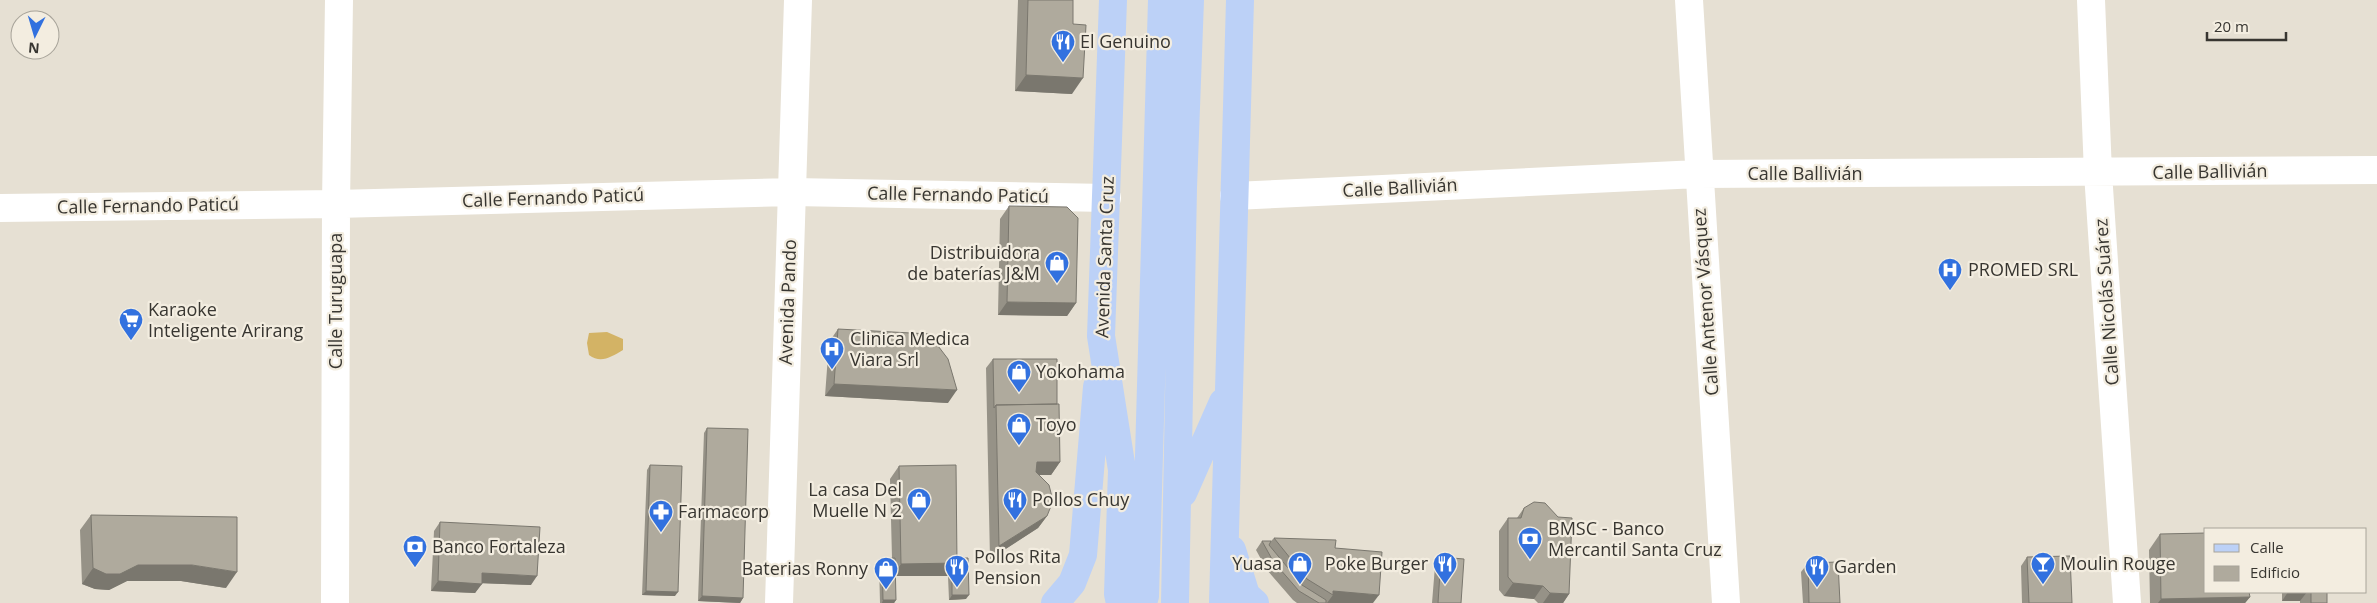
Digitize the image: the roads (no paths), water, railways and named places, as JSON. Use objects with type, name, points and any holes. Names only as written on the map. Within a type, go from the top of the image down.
[{"type":"main road","name":"Avenida Santa Cruz","points":[[1113,0],[1101,336],[1122,470],[1118,594],[1120,603]]},
{"type":"main road","points":[[1143,603],[1145,596],[1162,0]]},
{"type":"main road","points":[[1175,603],[1183,188],[1190,0]]},
{"type":"main road","points":[[1223,603],[1240,0]]},
{"type":"main road","points":[[1055,603],[1072,583],[1083,555],[1091,478],[1101,336]]},
{"type":"main road","points":[[1177,506],[1228,391]]},
{"type":"main road","points":[[1226,511],[1234,560],[1246,595],[1254,603]]},
{"type":"street","name":"Calle Turuguapa","points":[[335,603],[336,204],[339,0]]},
{"type":"street","name":"Avenida Pando","points":[[779,603],[782,459],[793,192],[798,0]]},
{"type":"street","name":"Calle Antenor Vásquez","points":[[1689,0],[1698,174],[1726,603]]},
{"type":"street","name":"Calle Nicolás Suárez","points":[[2091,0],[2098,173],[2127,603]]},
{"type":"street","name":"Calle Ballivián","points":[[1234,196],[1698,174],[2377,170]]},
{"type":"street","name":"Calle Fernando Paticú","points":[[0,208],[336,204],[793,192],[1106,198]]},
{"type":"place","name":"El Genuino","points":[[1063,63]]},
{"type":"place","name":"Distribuidora de baterías J&M","points":[[1057,284]]},
{"type":"place","name":"PROMED SRL","points":[[1950,291]]},
{"type":"place","name":"Karaoke Inteligente Arirang","points":[[131,341]]},
{"type":"place","name":"Clinica Medica Viara Srl","points":[[832,370]]},
{"type":"place","name":"Yokohama","points":[[1019,393]]},
{"type":"place","name":"Toyo","points":[[1019,446]]},
{"type":"place","name":"La casa Del Muelle N 2","points":[[919,521]]},
{"type":"place","name":"Pollos Chuy","points":[[1015,521]]},
{"type":"place","name":"Farmacorp","points":[[661,533]]},
{"type":"place","name":"BMSC - Banco Mercantil Santa Cruz","points":[[1530,560]]},
{"type":"place","name":"Banco Fortaleza","points":[[415,568]]},
{"type":"place","name":"Yuasa","points":[[1300,585]]},
{"type":"place","name":"Poke Burger","points":[[1445,585]]},
{"type":"place","name":"Moulin Rouge","points":[[2043,585]]},
{"type":"place","name":"Pollos Rita Pension","points":[[957,588]]},
{"type":"place","name":"Garden","points":[[1817,588]]},
{"type":"place","name":"Baterias Ronny","points":[[886,590]]}]
